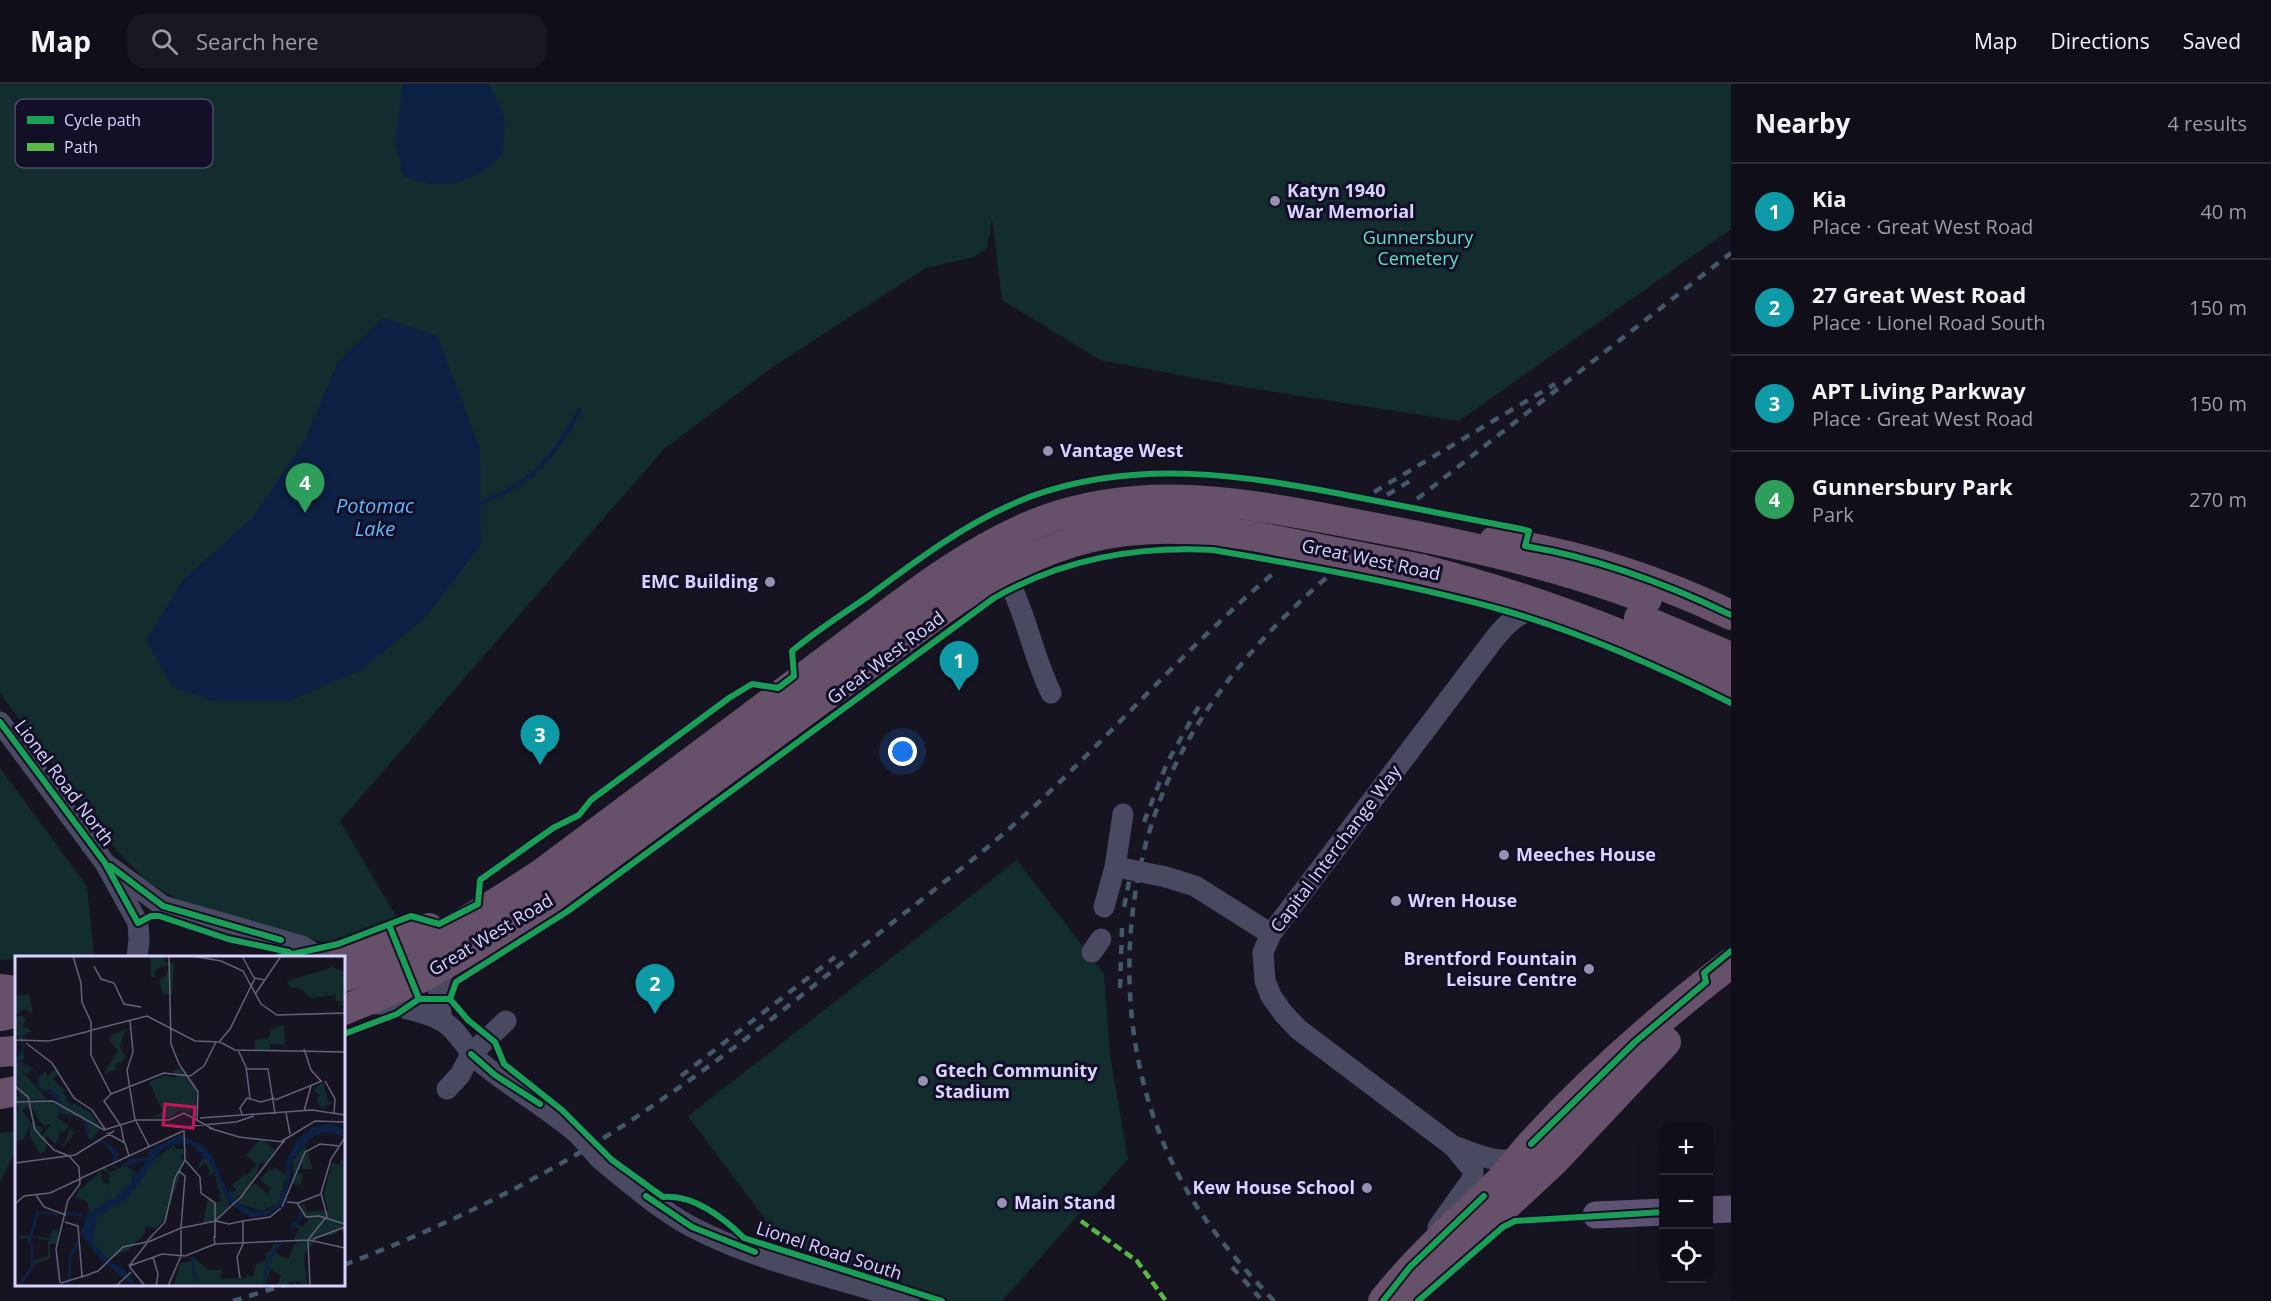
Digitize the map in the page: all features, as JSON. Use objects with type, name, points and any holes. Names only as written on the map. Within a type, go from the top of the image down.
[{"type":"highway","name":"Great West Road","points":[[345,956],[425,930],[501,891],[546,861],[957,557],[1017,525],[1082,504],[1126,496],[1172,492],[1217,493],[1303,506],[1548,550],[1614,567],[1678,590],[1731,615]]},
{"type":"highway","points":[[345,977],[391,960],[430,941],[468,921],[541,874],[962,561],[1042,522],[1084,508],[1128,501],[1172,498],[1217,500],[1443,540],[1570,572],[1688,615],[1731,636]]},
{"type":"highway","points":[[349,1004],[440,959],[516,915],[973,578],[1009,557],[1048,540],[1088,528],[1131,520],[1173,518],[1214,520],[1440,560],[1523,578],[1594,601],[1680,634],[1731,657]]},
{"type":"highway","name":"Great West Road","points":[[349,1004],[456,960],[558,895],[941,611],[1003,570],[1051,548],[1091,537],[1130,530],[1213,530],[1421,569],[1552,611],[1650,648],[1731,684]]},
{"type":"highway","points":[[1383,1301],[1410,1267],[1635,1042],[1731,963]]},
{"type":"highway","points":[[1404,1301],[1571,1143],[1647,1059],[1731,987]]},
{"type":"highway","points":[[0,989],[15,991]]},
{"type":"highway","points":[[0,1016],[15,1013]]},
{"type":"highway","points":[[0,1028],[15,1027]]},
{"type":"highway","points":[[0,1050],[15,1048]]},
{"type":"highway","points":[[0,1074],[15,1072]]},
{"type":"highway","points":[[0,1094],[15,1091]]},
{"type":"main road","points":[[1713,1210],[1731,1209]]},
{"type":"main road","points":[[1596,1215],[1659,1212]]},
{"type":"street","points":[[1003,570],[1022,609],[1035,660],[1051,693]]},
{"type":"street","points":[[1476,585],[1496,602],[1499,618],[1495,638]]},
{"type":"street","name":"Capital Interchange Way","points":[[1410,1267],[1473,1178],[1473,1170],[1453,1146],[1298,1029],[1271,996],[1265,981],[1263,952],[1271,934],[1495,638],[1518,615],[1538,609],[1552,611]]},
{"type":"street","name":"Lionel Road North","points":[[0,722],[105,863],[138,923]]},
{"type":"street","points":[[1104,907],[1116,867],[1123,814]]},
{"type":"street","name":"Lionel Road North","points":[[105,863],[163,906],[302,946],[319,956]]},
{"type":"street","points":[[1116,867],[1166,877],[1195,886],[1271,934]]},
{"type":"street","points":[[136,956],[139,940],[138,914],[143,907],[163,906]]},
{"type":"street","points":[[442,1021],[437,1000],[439,979],[445,968],[456,960]]},
{"type":"street","points":[[349,1004],[388,1004],[442,1021]]},
{"type":"street","name":"Lionel Road South","points":[[442,1021],[471,1054],[495,1075],[557,1116],[579,1135],[600,1159],[672,1216],[707,1234],[750,1251],[909,1301]]},
{"type":"street","points":[[447,1089],[460,1075],[471,1054],[506,1021]]},
{"type":"street","name":"Capital Interchange Way","points":[[1453,1146],[1487,1159],[1508,1162],[1522,1157]]},
{"type":"green space","name":"Gunnersbury Cemetery","points":[[0,84],[1731,84],[1731,229],[1459,421],[1243,387],[1100,360],[1002,300],[992,219],[987,248],[974,257],[926,268],[777,364],[663,450],[340,821],[396,916],[353,937],[329,944],[177,899],[147,882],[108,841],[0,693]]},
{"type":"green space","points":[[0,768],[87,886],[94,955],[15,956],[15,959],[0,960]]},
{"type":"green space","name":"Gtech Community Stadium","points":[[1017,860],[1104,974],[1110,1055],[1128,1159],[1002,1301],[949,1301],[919,1296],[782,1242],[688,1116]]},
{"type":"green space","points":[[15,1131],[15,1152],[0,1182],[0,1133]]},
{"type":"water","points":[[403,84],[490,84],[505,121],[503,155],[479,173],[457,183],[433,184],[403,176],[395,140]]},
{"type":"water","name":"Potomac Lake","points":[[383,318],[437,336],[480,448],[481,545],[425,618],[361,670],[288,701],[212,701],[172,686],[146,640],[183,580],[252,518],[304,442],[338,362]]},
{"type":"waterway","points":[[481,503],[517,485],[539,468],[569,429],[579,410]]},
{"type":"railway","points":[[1417,499],[1731,253]]},
{"type":"railway","points":[[1374,492],[1555,384]]},
{"type":"railway","points":[[1387,495],[1413,479]]},
{"type":"railway","points":[[345,1265],[427,1231],[547,1171],[624,1125],[740,1043],[1019,820],[1215,626],[1276,571]]},
{"type":"railway","points":[[1274,1301],[1210,1226],[1192,1199],[1164,1144],[1144,1085],[1132,1023],[1129,961],[1134,898],[1148,837],[1169,779],[1211,703],[1273,629],[1326,578]]},
{"type":"railway","points":[[1144,822],[1167,763],[1199,706]]},
{"type":"railway","points":[[1124,907],[1134,857]]},
{"type":"railway","points":[[1120,988],[1122,928]]},
{"type":"railway","points":[[681,1076],[835,957]]},
{"type":"railway","points":[[1232,1267],[1260,1298]]},
{"type":"railway","points":[[233,1301],[282,1286]]},
{"type":"marked path","points":[[1081,1221],[1137,1261],[1166,1301]]},
{"type":"cycle path","points":[[284,956],[338,944],[411,916],[439,924],[478,904],[480,880],[553,828],[579,815],[591,800],[729,698],[752,684],[778,688],[794,676],[792,651],[819,630],[966,528],[1009,505],[1071,484],[1111,477],[1151,474],[1231,477],[1311,488],[1521,529],[1529,531],[1525,546],[1579,557],[1631,573],[1681,592],[1731,615]]},
{"type":"cycle path","points":[[450,999],[456,982],[568,911],[994,598],[1046,573],[1100,558],[1156,550],[1213,550],[1429,591],[1529,618],[1588,639],[1731,703]]},
{"type":"cycle path","points":[[0,722],[105,863],[138,923],[151,916],[159,916],[228,939],[289,952]]},
{"type":"cycle path","points":[[110,866],[163,906],[281,940]]},
{"type":"cycle path","points":[[389,925],[419,999]]},
{"type":"cycle path","points":[[1531,1144],[1635,1042],[1706,982],[1704,973],[1731,951]]},
{"type":"cycle path","points":[[345,1034],[397,1014],[419,999],[450,999]]},
{"type":"cycle path","points":[[450,999],[468,1020],[495,1042],[504,1064],[562,1110],[612,1160],[663,1197],[686,1199],[697,1203],[717,1215],[744,1238],[942,1301]]},
{"type":"cycle path","points":[[471,1054],[495,1075],[540,1104]]},
{"type":"cycle path","points":[[646,1196],[692,1227],[755,1252]]},
{"type":"cycle path","points":[[1383,1301],[1410,1267],[1484,1196]]},
{"type":"cycle path","points":[[1418,1301],[1503,1227],[1515,1221],[1659,1212]]},
{"type":"place","name":"Katyn 1940 War Memorial","points":[[1275,201]]},
{"type":"place","name":"Vantage West","points":[[1048,451]]},
{"type":"place","name":"Gunnersbury Park","points":[[305,513]]},
{"type":"place","name":"EMC Building","points":[[770,582]]},
{"type":"place","name":"Kia","points":[[959,691]]},
{"type":"place","name":"APT Living Parkway","points":[[540,765]]},
{"type":"place","name":"Meeches House","points":[[1504,855]]},
{"type":"place","name":"Wren House","points":[[1396,901]]},
{"type":"place","name":"Brentford Fountain Leisure Centre","points":[[1589,969]]},
{"type":"place","name":"27 Great West Road","points":[[655,1014]]},
{"type":"place","name":"Gtech Community Stadium","points":[[923,1081]]},
{"type":"place","name":"Kew House School","points":[[1367,1188]]},
{"type":"place","name":"Main Stand","points":[[1002,1203]]}]
